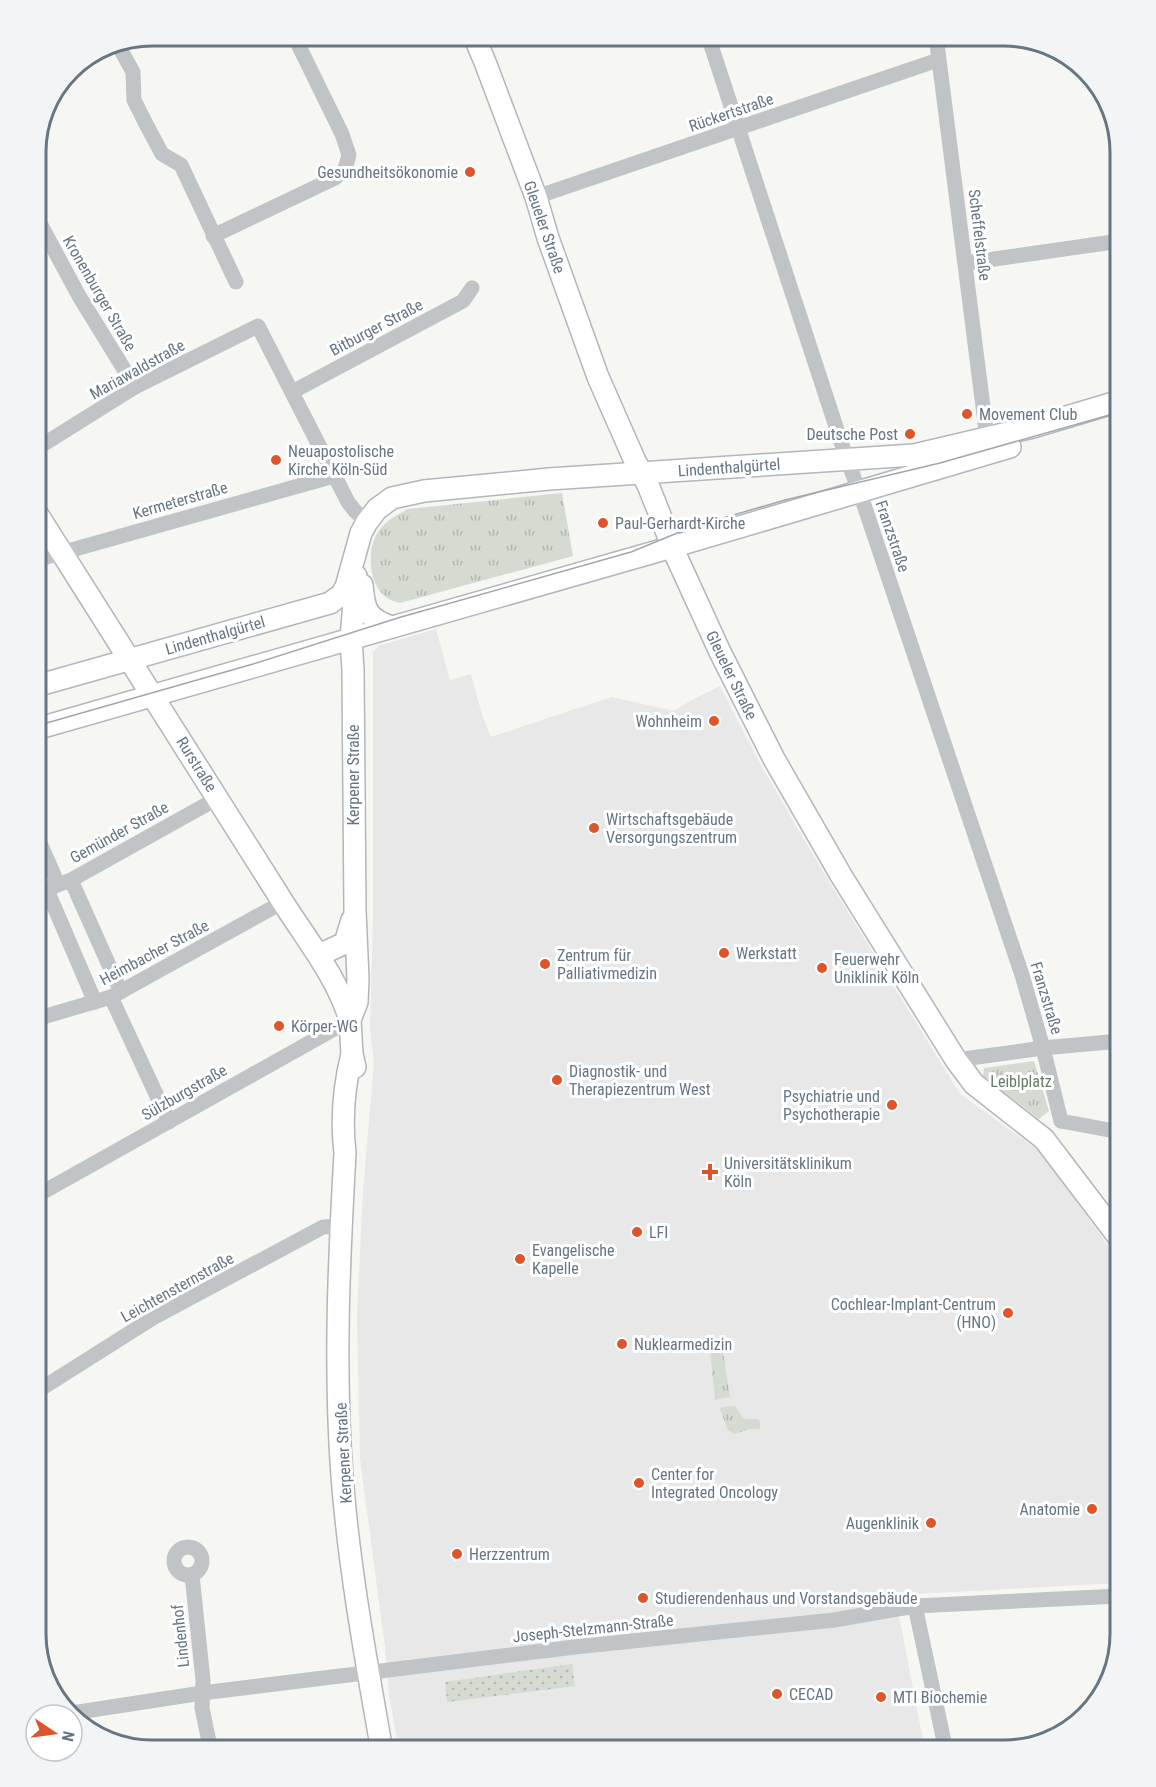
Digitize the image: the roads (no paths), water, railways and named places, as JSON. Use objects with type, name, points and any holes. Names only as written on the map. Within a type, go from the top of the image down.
[{"type":"main road","name":"Gleueler Straße","points":[[478,46],[536,197],[548,238],[598,377],[720,652],[774,759],[842,877],[956,1060],[974,1084],[1044,1139],[1110,1226]]},
{"type":"main road","name":"Lindenthalgürtel","points":[[47,683],[330,603],[341,595],[346,587],[367,522],[377,509],[392,498],[424,491],[549,479],[914,455],[1110,405]]},
{"type":"main road","points":[[47,726],[672,547],[1110,418]]},
{"type":"main road","name":"Rurstraße","points":[[47,529],[319,955],[344,999],[350,1020]]},
{"type":"main road","name":"Lindenthalgürtel","points":[[358,545],[364,604],[377,622],[392,627]]},
{"type":"main road","name":"Lindenthalgürtel","points":[[351,639],[358,545]]},
{"type":"main road","name":"Kerpener Straße","points":[[351,639],[357,1002],[350,1020],[355,1083],[351,1129],[345,1153],[338,1318],[342,1476],[354,1584],[380,1740]]},
{"type":"main road","name":"Kerpener Straße","points":[[319,955],[345,943],[355,911]]},
{"type":"street","points":[[213,236],[335,178],[345,168],[349,155],[342,134],[299,46]]},
{"type":"street","name":"Franzstraße","points":[[711,47],[841,442],[1022,975],[1043,1048]]},
{"type":"street","name":"Scheffelstraße","points":[[937,47],[987,438]]},
{"type":"street","points":[[122,51],[133,72],[134,100],[162,154],[181,165],[236,282]]},
{"type":"street","name":"Rückertstraße","points":[[536,197],[938,60]]},
{"type":"street","name":"Kronenburger Straße","points":[[47,236],[79,296],[135,387]]},
{"type":"street","points":[[966,263],[1110,242]]},
{"type":"street","name":"Bitburger Straße","points":[[292,392],[463,301],[472,288]]},
{"type":"street","name":"Mariawaldstraße","points":[[47,442],[135,387],[258,326],[292,392]]},
{"type":"street","points":[[292,392],[334,476],[355,511],[367,522]]},
{"type":"street","name":"Kermeterstraße","points":[[47,557],[334,476]]},
{"type":"street","name":"Gemünder Straße","points":[[53,887],[218,798]]},
{"type":"street","points":[[47,867],[95,1002]]},
{"type":"street","points":[[53,887],[116,994],[168,1122]]},
{"type":"street","name":"Heimbacher Straße","points":[[46,1016],[116,994],[283,902]]},
{"type":"street","name":"Sülzburgstraße","points":[[46,1190],[350,1020]]},
{"type":"street","points":[[956,1060],[1110,1042]]},
{"type":"street","points":[[1043,1048],[1061,1121]]},
{"type":"street","points":[[1061,1121],[1110,1130]]},
{"type":"street","points":[[1044,1139],[1061,1121]]},
{"type":"street","name":"Leichtensternstraße","points":[[46,1386],[153,1318],[324,1227],[341,1226]]},
{"type":"street","name":"Lindenhof","points":[[192,1575],[203,1680],[202,1708],[209,1740]]},
{"type":"street","name":"Joseph-Stelzmann-Straße","points":[[84,1711],[202,1693],[575,1647],[834,1620],[915,1606],[1110,1596]]},
{"type":"street","points":[[915,1606],[944,1740]]},
{"type":"tram line","points":[[47,723],[253,664],[401,617],[631,552],[692,527],[785,500],[940,463],[1110,415]]},
{"type":"place","name":"Gesundheitsökonomie","points":[[470,172]]},
{"type":"place","name":"Movement Club","points":[[967,414]]},
{"type":"place","name":"Deutsche Post","points":[[910,434]]},
{"type":"place","name":"Neuapostolische Kirche Köln-Süd","points":[[276,460]]},
{"type":"place","name":"Paul-Gerhardt-Kirche","points":[[603,523]]},
{"type":"place","name":"Wohnheim","points":[[714,721]]},
{"type":"place","name":"Wirtschaftsgebäude Versorgungszentrum","points":[[594,828]]},
{"type":"place","name":"Werkstatt","points":[[724,953]]},
{"type":"place","name":"Zentrum für Palliativmedizin","points":[[545,964]]},
{"type":"place","name":"Feuerwehr Uniklinik Köln","points":[[822,968]]},
{"type":"place","name":"Körper-WG","points":[[279,1026]]},
{"type":"place","name":"Diagnostik- und Therapiezentrum West","points":[[557,1080]]},
{"type":"place","name":"Psychiatrie und Psychotherapie","points":[[892,1105]]},
{"type":"place","name":"Universitätsklinikum Köln","points":[[710,1172]]},
{"type":"place","name":"LFI","points":[[637,1232]]},
{"type":"place","name":"Evangelische Kapelle","points":[[520,1259]]},
{"type":"place","name":"Cochlear-Implant-Centrum (HNO)","points":[[1008,1313]]},
{"type":"place","name":"Nuklearmedizin","points":[[622,1344]]},
{"type":"place","name":"Center for Integrated Oncology","points":[[639,1483]]},
{"type":"place","name":"Anatomie","points":[[1092,1509]]},
{"type":"place","name":"Augenklinik","points":[[931,1523]]},
{"type":"place","name":"Herzzentrum","points":[[457,1554]]},
{"type":"place","name":"Studierendenhaus und Vorstandsgebäude","points":[[643,1598]]},
{"type":"place","name":"CECAD","points":[[777,1694]]},
{"type":"place","name":"MTI Biochemie","points":[[881,1697]]},
{"type":"park label","name":"Leiblplatz","points":[[1021,1081]]}]
